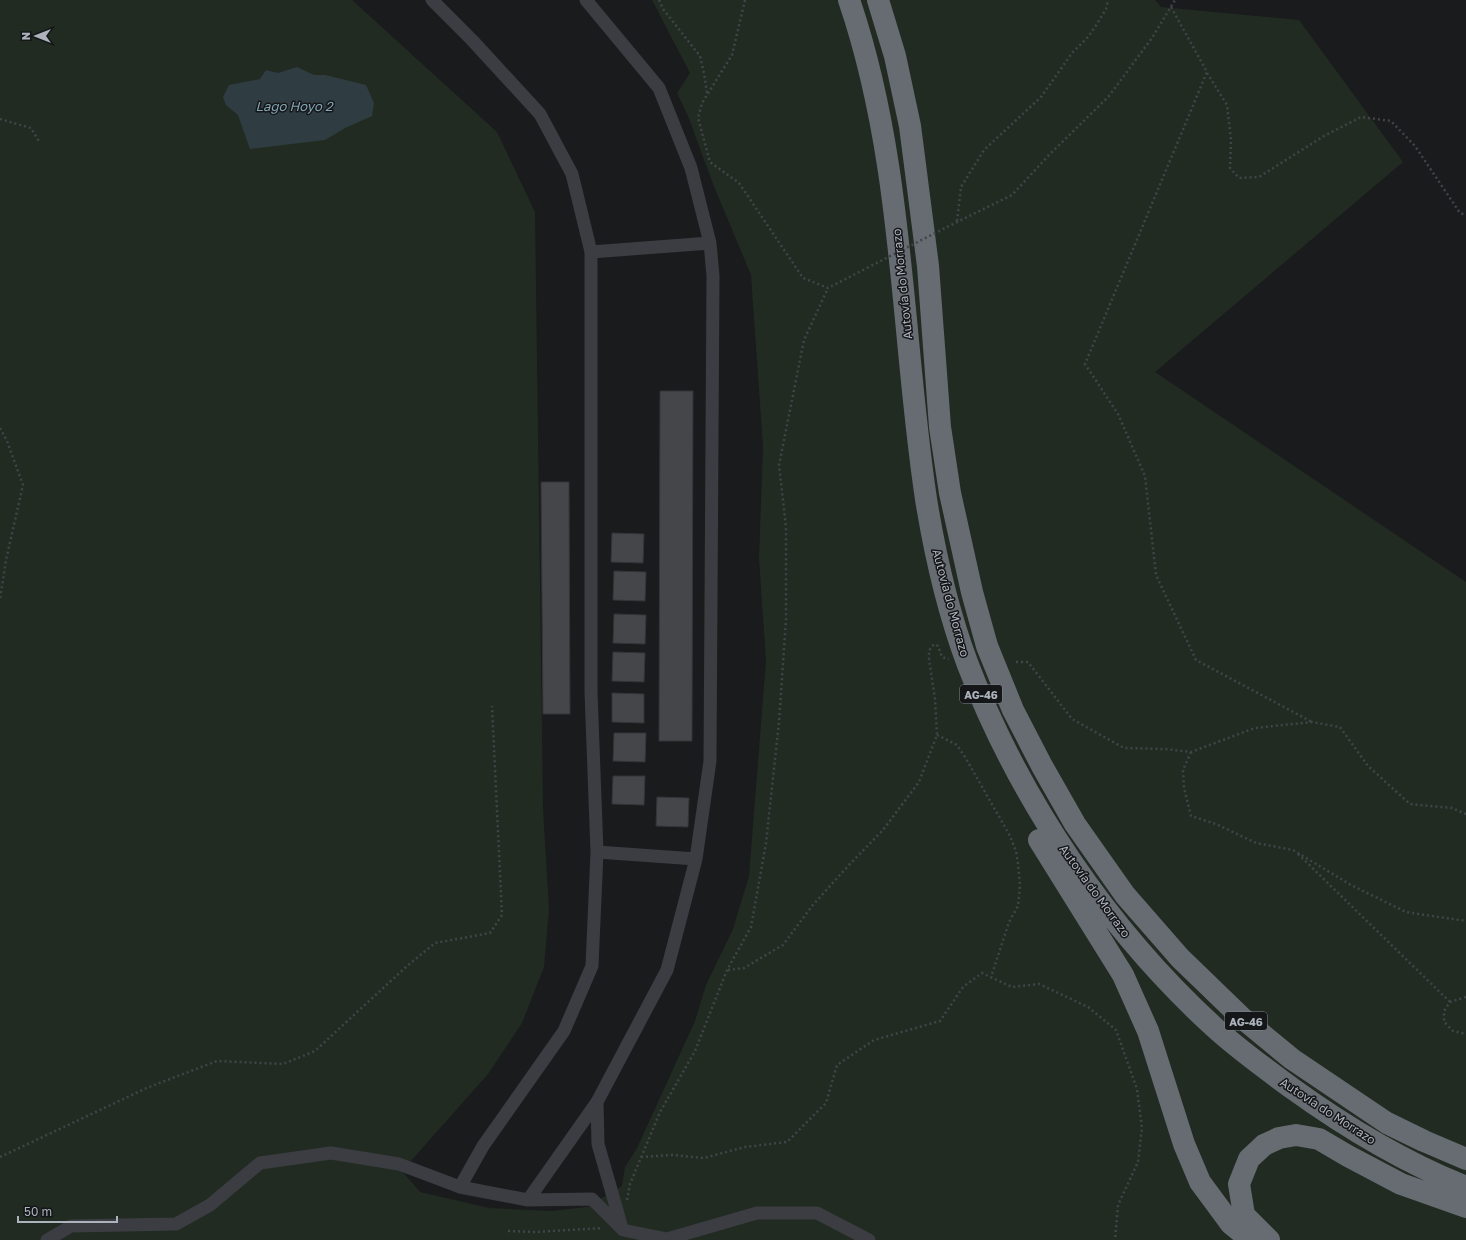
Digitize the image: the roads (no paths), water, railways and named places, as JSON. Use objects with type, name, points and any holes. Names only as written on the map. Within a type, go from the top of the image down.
[{"type":"highway","name":"Autovía do Morrazo","points":[[849,0],[871,74],[884,137],[894,201],[918,438],[927,503],[939,565],[948,600],[959,662],[1024,786],[1062,848],[1089,887],[1124,932],[1177,991],[1215,1028],[1249,1057],[1326,1112],[1396,1154],[1466,1187]]},
{"type":"highway","name":"Autovía do Morrazo","points":[[878,0],[895,56],[910,126],[928,266],[940,427],[950,493],[972,592],[987,646],[1013,710],[1042,766],[1075,824],[1126,895],[1180,958],[1241,1017],[1305,1068],[1387,1123],[1466,1159]]},
{"type":"highway","points":[[959,662],[969,693],[990,744],[1041,842],[1124,975],[1148,1030],[1184,1144],[1200,1182],[1231,1224],[1251,1240]]},
{"type":"highway","points":[[1269,1240],[1244,1215],[1239,1184],[1249,1159],[1264,1145],[1279,1138],[1296,1135],[1319,1139],[1401,1184],[1466,1206]]},
{"type":"street","points":[[432,0],[472,40],[540,114],[572,174],[591,252],[591,684],[597,852],[592,966],[564,1031],[483,1146],[460,1187]]},
{"type":"street","points":[[528,1200],[597,1102],[667,970],[696,859],[710,761],[713,284],[710,243],[691,168],[659,88],[586,0]]},
{"type":"street","points":[[591,252],[710,243]]},
{"type":"street","points":[[597,852],[696,859]]},
{"type":"street","points":[[597,1102],[598,1144],[620,1227]]},
{"type":"street","points":[[48,1240],[71,1226],[176,1224],[210,1205],[260,1163],[331,1153],[399,1164],[460,1187],[528,1200],[592,1199],[620,1227],[667,1239],[757,1213],[817,1213],[869,1240]]},
{"type":"water","name":"Lago Hoyo 2","points":[[297,67],[314,75],[325,75],[366,85],[374,103],[372,116],[345,128],[325,140],[250,149],[238,115],[226,105],[223,97],[229,85],[260,79],[266,70],[278,73]]}]
